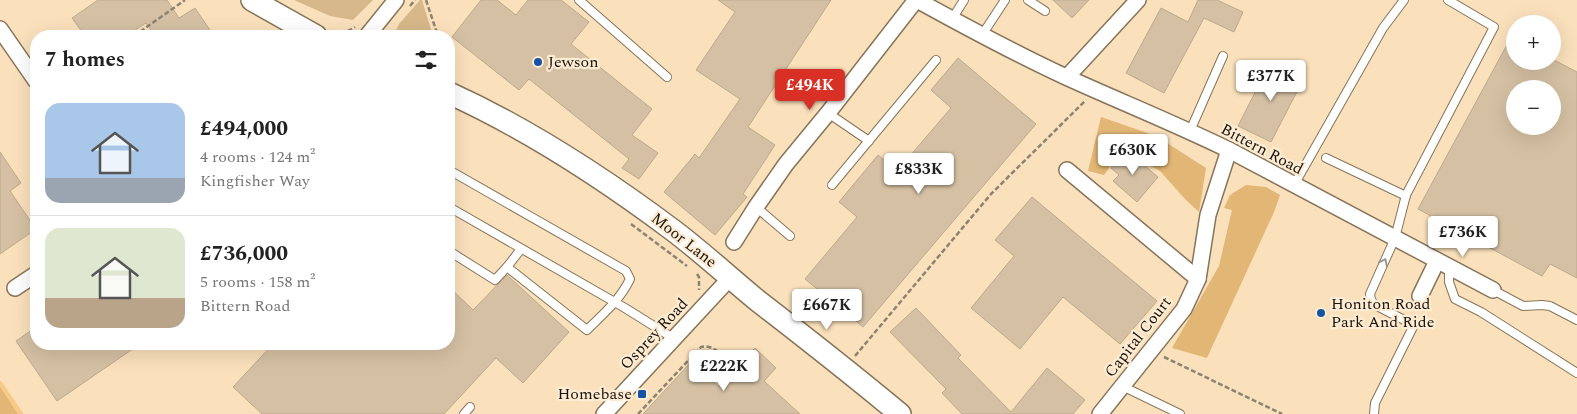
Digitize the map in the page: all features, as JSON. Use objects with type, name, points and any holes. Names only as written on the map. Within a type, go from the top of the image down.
[{"type":"main road","points":[[252,0],[305,30]]},
{"type":"main road","name":"Moor Lane","points":[[455,89],[499,119],[559,153],[617,190],[674,231],[900,414]]},
{"type":"street","points":[[372,30],[396,0]]},
{"type":"street","points":[[734,242],[786,164],[917,0]]},
{"type":"street","name":"Bittern Road","points":[[917,0],[982,36],[1067,77],[1230,150],[1493,290]]},
{"type":"street","points":[[1067,77],[1138,0]]},
{"type":"street","points":[[0,29],[30,72]]},
{"type":"street","name":"Capital Court","points":[[1100,414],[1184,309],[1198,279],[1208,215],[1230,150]]},
{"type":"street","points":[[1067,170],[1198,279]]},
{"type":"street","points":[[1420,296],[1443,264]]},
{"type":"street","points":[[15,288],[30,278]]},
{"type":"street","name":"Osprey Road","points":[[604,414],[730,278]]},
{"type":"lane","points":[[579,0],[667,77]]},
{"type":"lane","points":[[952,19],[964,0]]},
{"type":"lane","points":[[982,36],[1005,0]]},
{"type":"lane","points":[[1028,0],[1045,11]]},
{"type":"lane","points":[[1294,185],[1383,28],[1404,0]]},
{"type":"lane","points":[[1374,414],[1375,403],[1414,325],[1375,305],[1370,300],[1372,287],[1395,238],[1406,196],[1494,27],[1448,0]]},
{"type":"lane","points":[[1190,131],[1223,56]]},
{"type":"lane","points":[[832,184],[936,60]]},
{"type":"lane","points":[[828,113],[869,141]]},
{"type":"lane","points":[[1326,158],[1406,196]]},
{"type":"lane","points":[[455,173],[626,271],[630,278],[626,288],[615,302],[587,330],[507,267]]},
{"type":"lane","points":[[756,207],[790,236]]},
{"type":"lane","points":[[455,210],[615,302],[673,338]]},
{"type":"lane","points":[[455,255],[495,280],[521,249]]},
{"type":"lane","points":[[1443,264],[1456,299],[1481,312],[1577,373]]},
{"type":"lane","points":[[1493,290],[1523,306],[1550,306],[1577,320]]},
{"type":"lane","points":[[1122,386],[1180,414]]},
{"type":"lane","points":[[464,414],[470,408]]},
{"type":"path","points":[[144,30],[185,0]]},
{"type":"path","points":[[426,0],[436,30]]},
{"type":"path","points":[[844,368],[863,348],[991,194],[1096,89]]},
{"type":"path","points":[[625,219],[688,266]]},
{"type":"path","points":[[694,271],[699,277],[698,289],[700,290]]},
{"type":"path","points":[[638,414],[701,347],[706,346],[714,349],[736,369]]},
{"type":"path","points":[[1151,352],[1282,414]]},
{"type":"shaded area","points":[[0,0],[1577,0],[1577,414],[0,414]]},
{"type":"shaded area","points":[[294,0],[373,0],[353,20],[330,16]]},
{"type":"shaded area","points":[[422,0],[431,30],[396,30],[399,24]]},
{"type":"shaded area","points":[[1101,117],[1156,136],[1206,168],[1199,212],[1160,171],[1121,150],[1104,175],[1088,171]]},
{"type":"shaded area","points":[[1246,185],[1266,187],[1280,195],[1274,212],[1207,358],[1172,348],[1219,266],[1232,210],[1224,208],[1230,195]]},
{"type":"shaded area","points":[[0,385],[18,414],[0,414]]},
{"type":"building","points":[[98,0],[167,0],[179,18],[195,8],[210,30],[151,30],[146,23],[135,30],[81,30],[72,18]]},
{"type":"building","name":"Jewson","points":[[481,0],[497,0],[516,15],[528,0],[561,0],[589,22],[571,44],[652,109],[632,135],[658,153],[639,179],[622,168],[629,159],[529,79],[519,90],[455,39],[455,33]]},
{"type":"building","points":[[718,0],[831,0],[748,127],[775,145],[743,194],[747,197],[715,235],[664,192],[695,154],[699,158],[740,99],[696,70],[735,12]]},
{"type":"building","points":[[1053,0],[1089,0],[1072,18]]},
{"type":"building","points":[[1198,0],[1217,0],[1243,12],[1234,32],[1204,18],[1164,93],[1126,73],[1161,8],[1188,22]]},
{"type":"building","points":[[1506,47],[1506,70],[1561,70],[1561,64],[1577,72],[1577,278],[1550,264],[1542,276],[1418,209]]},
{"type":"building","points":[[958,58],[1036,124],[863,327],[805,279],[857,217],[839,202],[878,155],[897,171],[951,108],[931,90]]},
{"type":"building","points":[[1271,61],[1304,78],[1271,142],[1238,126]]},
{"type":"building","points":[[1126,150],[1158,177],[1137,202],[1113,181],[1119,175],[1111,168]]},
{"type":"building","points":[[0,152],[21,183],[10,191],[30,220],[30,233],[0,254]]},
{"type":"building","points":[[1032,197],[1157,301],[1120,344],[1063,297],[1020,349],[971,308],[1014,256],[995,240]]},
{"type":"building","points":[[507,275],[569,332],[523,383],[496,358],[444,414],[262,414],[233,387],[267,350],[455,350],[455,293],[473,310]]},
{"type":"building","points":[[916,308],[961,355],[958,358],[1011,412],[1047,368],[1085,400],[1073,414],[962,414],[942,393],[946,389],[890,332]]},
{"type":"building","points":[[30,331],[30,350],[131,350],[57,401],[16,341]]},
{"type":"building","points":[[755,348],[776,368],[764,381],[800,414],[643,414],[691,362],[719,387]]},
{"type":"waterway","points":[[0,383],[21,414]]},
{"type":"place","name":"Jewson","points":[[538,62]]},
{"type":"place","name":"Honiton Road Park And Ride","points":[[1321,313]]},
{"type":"place","name":"Homebase","points":[[642,394]]}]
